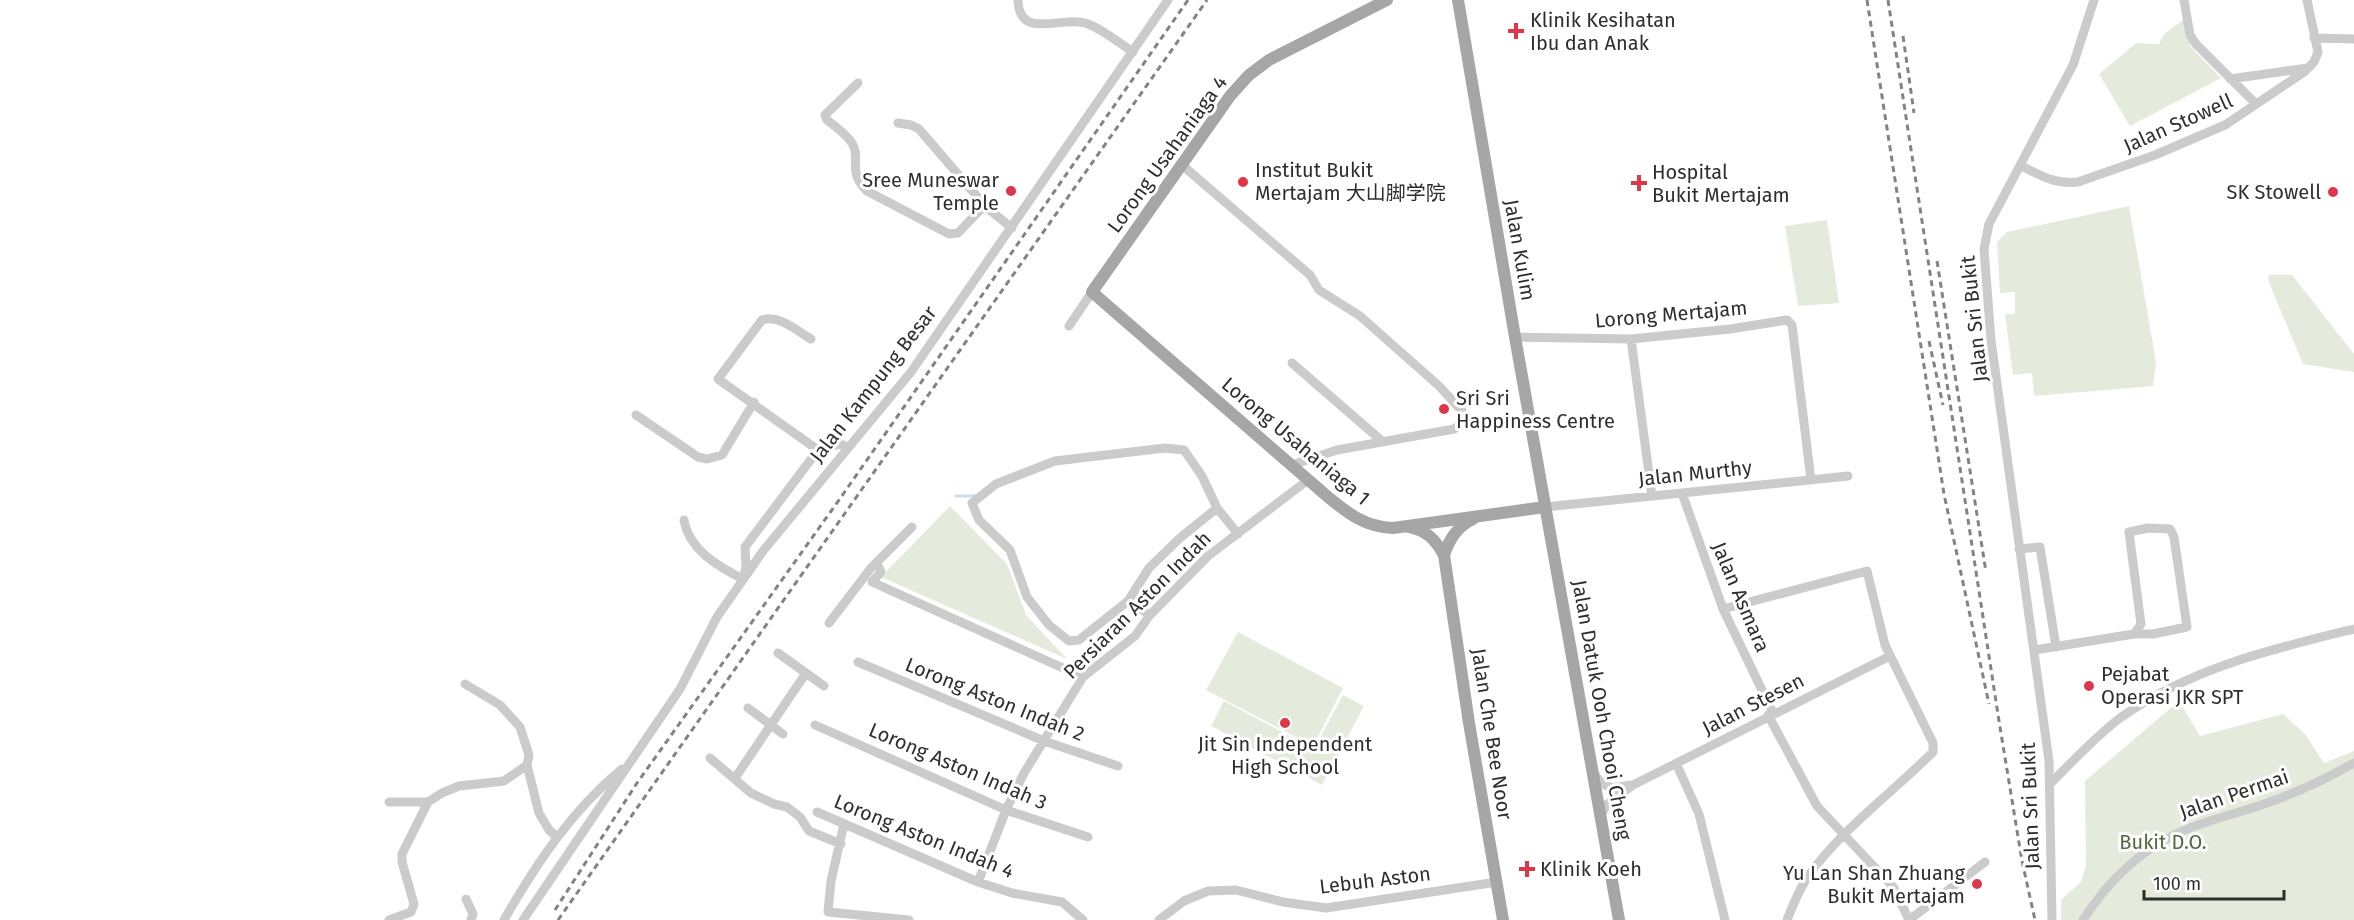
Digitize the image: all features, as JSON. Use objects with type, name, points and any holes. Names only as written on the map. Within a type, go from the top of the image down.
[{"type":"main road","name":"Lorong Usahaniaga 4","points":[[1092,292],[1230,96],[1249,75],[1269,60],[1387,0]]},
{"type":"main road","name":"Jalan Kulim","points":[[1457,3],[1545,507]]},
{"type":"main road","name":"Lorong Usahaniaga 1","points":[[1092,292],[1308,480],[1358,520],[1381,527],[1405,526],[1545,507]]},
{"type":"main road","name":"Jalan Datuk Ooh Chooi Cheng","points":[[1545,507],[1619,920]]},
{"type":"main road","points":[[1444,555],[1457,530],[1482,515]]},
{"type":"main road","points":[[1405,526],[1428,533],[1444,555]]},
{"type":"main road","name":"Jalan Che Bee Noor","points":[[1444,555],[1469,723],[1503,920]]},
{"type":"street","points":[[1018,0],[1018,12],[1025,20],[1036,24],[1071,21],[1087,23],[1133,52]]},
{"type":"street","name":"Jalan Kampung Besar","points":[[523,920],[680,689],[717,617],[743,579],[763,551],[911,372],[1168,0]]},
{"type":"street","name":"Jalan Sri Bukit","points":[[2052,920],[2050,784],[1991,340],[1984,249],[1989,224],[2073,65],[2094,0]]},
{"type":"street","points":[[2184,0],[2190,35],[2196,44],[2256,104]]},
{"type":"street","points":[[2230,79],[2309,68],[2318,52],[2307,0]]},
{"type":"street","points":[[2314,38],[2354,39]]},
{"type":"street","name":"Jalan Stowell","points":[[2020,165],[2064,184],[2078,182],[2156,155],[2225,125],[2309,68]]},
{"type":"street","points":[[858,83],[825,115],[827,120],[851,141],[856,157],[854,168],[860,184],[867,191],[949,234],[958,233],[980,210],[987,208]]},
{"type":"street","points":[[898,123],[911,124],[919,129],[987,208],[1012,228]]},
{"type":"street","points":[[1182,165],[1310,275],[1319,290],[1359,316],[1439,386],[1462,411],[1464,422],[1455,429],[1337,450],[1292,465]]},
{"type":"street","name":"Lorong Usahaniaga 4","points":[[1069,326],[1092,292]]},
{"type":"street","points":[[811,339],[778,320],[770,318],[762,320],[718,378],[818,450]]},
{"type":"street","name":"Lorong Mertajam","points":[[1515,337],[1631,339],[1730,329],[1787,320],[1792,325],[1811,480]]},
{"type":"street","points":[[1631,339],[1652,496]]},
{"type":"street","points":[[1292,363],[1383,442]]},
{"type":"street","points":[[636,415],[698,457],[707,459],[722,455],[754,402]]},
{"type":"street","points":[[684,520],[685,529],[707,557],[718,566],[743,579],[746,567],[745,547],[818,450],[840,444],[849,447]]},
{"type":"street","points":[[1217,508],[1180,538],[1149,568],[1128,601],[1079,640],[1069,641],[1049,625],[1027,597],[1010,550],[979,520],[972,503],[996,484],[1055,461],[1165,447],[1184,450],[1202,476],[1217,508],[1238,534]]},
{"type":"street","name":"Jalan Murthy","points":[[1545,507],[1848,476]]},
{"type":"street","name":"Persiaran Aston Indah","points":[[978,882],[1006,810],[1024,773],[1083,677],[1135,636],[1150,615],[1208,556],[1308,480]]},
{"type":"street","name":"Jalan Asmara","points":[[1682,493],[1723,609],[1771,714],[1817,806],[1894,888],[1909,920]]},
{"type":"street","points":[[829,623],[877,563],[912,527]]},
{"type":"street","points":[[2034,650],[2134,633],[2153,634],[2187,627],[2174,537],[2170,529],[2148,528],[2128,532],[2141,624],[2134,633]]},
{"type":"street","points":[[2019,549],[2040,547],[2056,647]]},
{"type":"street","points":[[877,563],[880,572],[872,582],[1083,677]]},
{"type":"street","points":[[1723,609],[1867,572],[1885,645],[1934,743],[1933,752],[1844,836],[1810,874],[1787,920]]},
{"type":"street","points":[[1128,601],[1150,615]]},
{"type":"street","points":[[2050,784],[2119,719],[2152,697],[2241,658],[2354,629]]},
{"type":"street","points":[[778,653],[824,686]]},
{"type":"street","name":"Jalan Stesen","points":[[1601,816],[1606,806],[1633,785],[1890,656]]},
{"type":"street","name":"Lorong Aston Indah 2","points":[[858,662],[1044,741],[1118,766]]},
{"type":"street","points":[[735,778],[806,673]]},
{"type":"street","points":[[465,684],[500,705],[520,727],[529,755],[527,765],[539,813],[549,830],[557,837]]},
{"type":"street","points":[[748,708],[783,734]]},
{"type":"street","name":"Lorong Aston Indah 3","points":[[815,725],[1006,810],[1088,837]]},
{"type":"street","points":[[710,758],[759,797],[787,807],[800,817],[809,831],[841,844]]},
{"type":"street","name":"Jalan Kampung Besar","points":[[504,920],[557,837],[598,789],[630,762]]},
{"type":"street","points":[[1676,763],[1699,814],[1725,920]]},
{"type":"street","name":"Jalan Permai","points":[[2083,920],[2103,892],[2127,867],[2143,854],[2176,834],[2313,785],[2354,763]]},
{"type":"street","points":[[389,920],[409,913],[413,909],[414,901],[402,862],[402,854],[428,802],[459,786],[504,781],[527,765]]},
{"type":"street","name":"Jalan Stesen","points":[[1593,772],[1599,783],[1605,786],[1618,788],[1633,785]]},
{"type":"street","points":[[389,802],[428,802]]},
{"type":"street","name":"Lorong Aston Indah 4","points":[[817,812],[978,882],[1012,893],[1062,902],[1077,918]]},
{"type":"street","points":[[844,824],[831,881],[828,912],[850,918],[875,916],[909,920]]},
{"type":"street","points":[[1909,920],[1985,862]]},
{"type":"street","name":"Lebuh Aston","points":[[1159,920],[1184,901],[1208,891],[1236,890],[1283,902],[1326,908],[1497,882]]},
{"type":"street","points":[[466,899],[473,914],[471,920]]},
{"type":"green space","points":[[2183,20],[2191,47],[2221,78],[2130,126],[2099,74],[2136,43],[2159,44],[2164,34]]},
{"type":"green space","points":[[2129,206],[2156,362],[2153,386],[2034,396],[2032,373],[2013,375],[2005,314],[2015,314],[2015,292],[2000,293],[1997,242],[2007,232]]},
{"type":"green space","points":[[1827,220],[1839,303],[1798,306],[1785,226]]},
{"type":"green space","points":[[2269,275],[2292,275],[2354,354],[2354,372],[2303,364],[2268,280]]},
{"type":"green space","points":[[950,506],[1007,564],[1026,615],[1067,659],[881,577]]},
{"type":"green space","points":[[1238,632],[1343,688],[1313,746],[1206,690]]},
{"type":"green space","points":[[1343,695],[1364,706],[1322,785],[1211,726],[1224,701],[1314,749]]},
{"type":"green space","name":"Bukit D.O.","points":[[2179,701],[2200,736],[2283,714],[2305,734],[2324,763],[2354,751],[2354,920],[2061,920],[2061,900],[2081,882],[2086,865],[2085,781]]},
{"type":"waterway","points":[[956,496],[975,496]]},
{"type":"railway","points":[[555,910],[637,783],[839,500],[1188,0]]},
{"type":"railway","points":[[558,920],[1207,0]]},
{"type":"railway","points":[[1867,0],[1944,494],[1989,704]]},
{"type":"railway","points":[[1888,0],[1999,721],[2022,861],[2035,920]]},
{"type":"railway","points":[[1903,36],[1914,113]]},
{"type":"railway","points":[[1937,261],[1986,572]]},
{"type":"railway","points":[[1929,341],[1943,405]]},
{"type":"place","name":"Klinik Kesihatan Ibu dan Anak","points":[[1516,31]]},
{"type":"place","name":"Institut Bukit Mertajam 大山脚学院","points":[[1243,182]]},
{"type":"place","name":"Hospital Bukit Mertajam","points":[[1639,183]]},
{"type":"place","name":"Sree Muneswar Temple","points":[[1011,191]]},
{"type":"place","name":"SK Stowell","points":[[2333,192]]},
{"type":"place","name":"Sri Sri Happiness Centre","points":[[1444,409]]},
{"type":"place","name":"Pejabat Operasi JKR SPT","points":[[2089,686]]},
{"type":"place","name":"Jit Sin Independent High School","points":[[1285,723]]},
{"type":"place","name":"Klinik Koeh","points":[[1527,869]]},
{"type":"place","name":"Yu Lan Shan Zhuang Bukit Mertajam","points":[[1977,884]]}]
